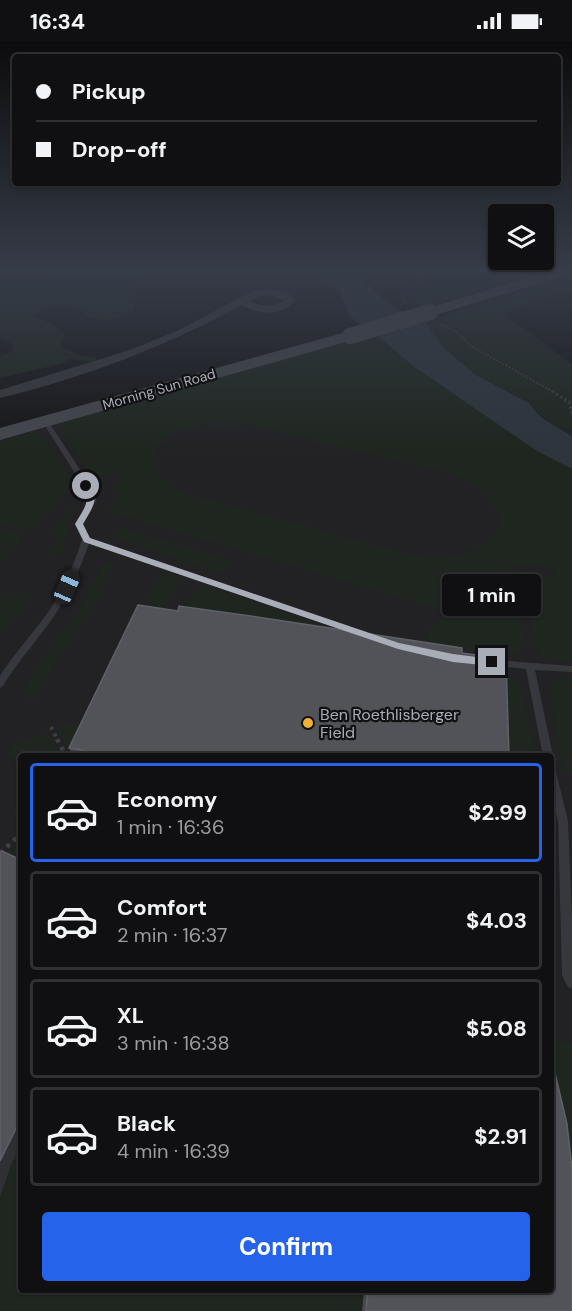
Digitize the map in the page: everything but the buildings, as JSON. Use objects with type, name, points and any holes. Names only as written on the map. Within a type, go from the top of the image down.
[{"type":"main road","name":"Morning Sun Road","points":[[0,434],[364,332]]},
{"type":"street","points":[[0,394],[134,353],[182,332]]},
{"type":"lane","points":[[0,684],[54,610],[67,587],[86,540],[79,524],[92,501],[92,494],[45,421]]},
{"type":"lane","points":[[86,540],[376,638]]},
{"type":"lane","points":[[486,662],[572,669]]},
{"type":"lane","points":[[530,667],[547,753]]},
{"type":"lane","points":[[554,784],[563,821],[568,975],[572,983]]},
{"type":"path","points":[[457,332],[480,351],[563,397],[569,402],[572,413]]},
{"type":"path","points":[[51,727],[64,753]]},
{"type":"path","points":[[0,854],[18,837]]},
{"type":"shaded area","points":[[0,332],[62,332],[64,334],[61,345],[69,351],[95,357],[97,360],[92,362],[68,359],[65,363],[0,378],[0,357],[13,351],[14,346],[11,342],[0,339]]},
{"type":"shaded area","points":[[372,332],[433,332],[446,350],[476,375],[529,403],[541,417],[572,436],[572,469],[537,451],[413,366]]},
{"type":"shaded area","points":[[433,332],[529,332],[572,364],[572,436],[541,416],[529,403],[476,375],[446,350]]},
{"type":"shaded area","points":[[372,334],[474,407],[572,469],[572,663],[543,658],[537,651],[532,630],[536,574],[556,578],[557,569],[530,563],[529,567],[501,561],[496,564],[525,572],[519,606],[524,640],[521,651],[515,655],[428,644],[429,628],[453,613],[461,590],[457,589],[446,611],[106,511],[124,493],[110,489],[123,476],[132,476],[118,473],[93,478],[63,435],[61,424]],"holes":[[[216,422],[250,425],[455,475],[488,497],[499,518],[498,528],[491,539],[470,552],[439,558],[414,556],[188,494],[167,482],[159,475],[155,467],[154,458],[157,450],[164,441],[176,433],[198,425]]]},
{"type":"shaded area","points":[[350,336],[572,515],[572,1311],[0,1311],[0,434]]},
{"type":"shaded area","points":[[34,432],[46,439],[76,485],[71,487],[33,528],[24,530],[0,524],[0,440]]},
{"type":"shaded area","points":[[80,499],[78,506],[66,521],[69,537],[64,538],[65,552],[52,555],[47,552],[61,535],[50,532]]},
{"type":"shaded area","points":[[0,528],[20,533],[23,538],[0,563]]},
{"type":"shaded area","points":[[122,528],[230,560],[221,574],[112,537]]},
{"type":"shaded area","points":[[107,562],[114,564],[92,611],[58,657],[37,696],[33,700],[28,699],[24,695],[32,673],[77,614],[102,565]]},
{"type":"shaded area","points":[[164,571],[176,575],[178,581],[158,626],[83,753],[70,753],[58,733],[64,723],[89,728],[158,578]]},
{"type":"shaded area","points":[[203,585],[349,635],[186,608],[193,592]]},
{"type":"shaded area","points":[[14,590],[33,595],[0,634],[0,592],[10,595]]},
{"type":"shaded area","points":[[502,671],[516,682],[522,691],[537,753],[501,753]]},
{"type":"shaded area","points":[[572,677],[572,774],[567,774],[558,747],[550,692],[559,680]]},
{"type":"shaded area","points":[[46,733],[49,734],[60,753],[18,753],[18,759],[9,757],[13,744]]},
{"type":"shaded area","points":[[18,847],[18,1293],[553,1293],[572,1311],[0,1311],[0,855]]},
{"type":"shaded area","points":[[554,1027],[561,1044],[572,1042],[572,1207],[554,1076]]},
{"type":"place","name":"Ben Roethlisberger Field","points":[[308,723]]},
{"type":"route","points":[[86,486],[92,494],[92,501],[81,516],[79,524],[86,540],[398,646],[453,658],[492,662]]}]
